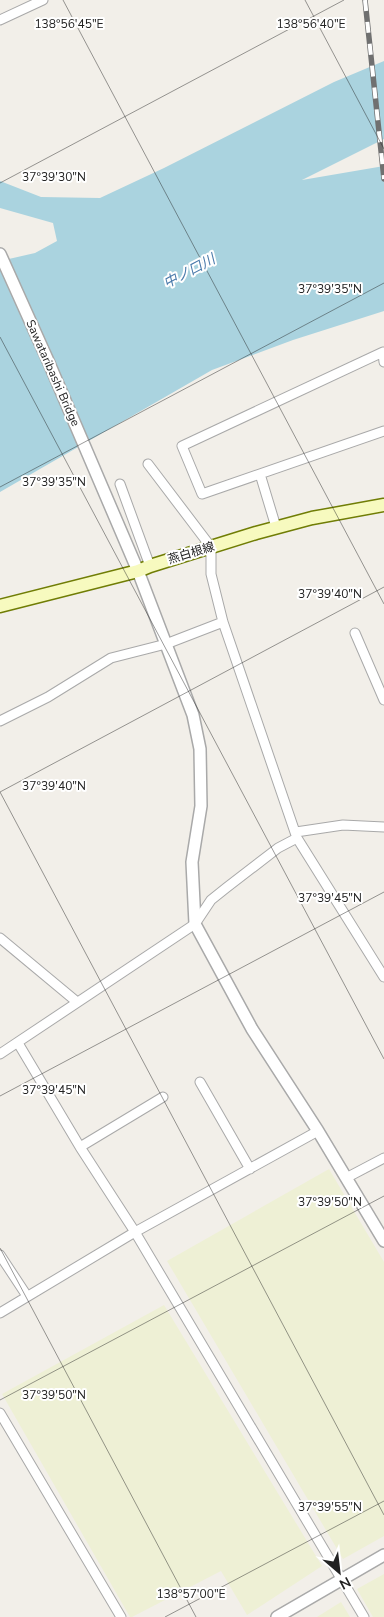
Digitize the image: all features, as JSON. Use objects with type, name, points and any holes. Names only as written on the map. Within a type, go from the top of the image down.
[{"type":"main road","name":"燕白根線","points":[[0,606],[138,572],[150,566],[276,527],[312,518],[384,506]]},
{"type":"street","points":[[0,20],[43,0]]},
{"type":"street","name":"Sawataribashi Bridge","points":[[0,254],[49,363],[138,572],[193,714],[200,749],[201,806],[192,862],[194,924]]},
{"type":"street","points":[[384,362],[383,352],[182,446],[202,494],[384,431]]},
{"type":"street","points":[[148,464],[211,547],[211,574],[223,622],[297,835],[384,977]]},
{"type":"street","points":[[260,474],[276,527]]},
{"type":"street","points":[[120,484],[150,566]]},
{"type":"street","points":[[0,721],[48,697],[111,658],[166,644],[223,622]]},
{"type":"street","points":[[355,633],[384,700]]},
{"type":"street","points":[[0,1054],[194,924],[211,900],[297,835],[343,825],[384,827]]},
{"type":"street","points":[[194,924],[252,1029],[318,1131],[384,1241]]},
{"type":"street","points":[[0,938],[77,1002]]},
{"type":"street","points":[[18,1043],[80,1147],[135,1232],[364,1617]]},
{"type":"street","points":[[200,1082],[250,1169]]},
{"type":"street","points":[[80,1147],[164,1096]]},
{"type":"street","points":[[0,1313],[135,1232],[318,1131]]},
{"type":"street","points":[[346,1178],[384,1158]]},
{"type":"street","points":[[0,1255],[27,1296]]},
{"type":"street","points":[[0,1413],[121,1617]]},
{"type":"street","points":[[277,1617],[384,1555]]},
{"type":"green space","points":[[329,1169],[384,1262],[384,1536],[343,1559],[167,1261]]},
{"type":"green space","points":[[164,1305],[322,1566],[247,1615],[221,1571],[130,1617],[2,1394]]},
{"type":"green space","points":[[384,1574],[384,1617],[373,1617],[357,1589]]},
{"type":"green space","points":[[341,1602],[350,1617],[317,1617]]},
{"type":"water","name":"中ノ口川","points":[[384,61],[384,139],[302,180],[384,166],[384,311],[293,340],[212,370],[0,492],[0,261],[35,253],[57,241],[53,223],[0,208],[0,181],[41,197],[100,198],[164,168],[334,82]]},
{"type":"railway","points":[[365,0],[384,179]]}]
